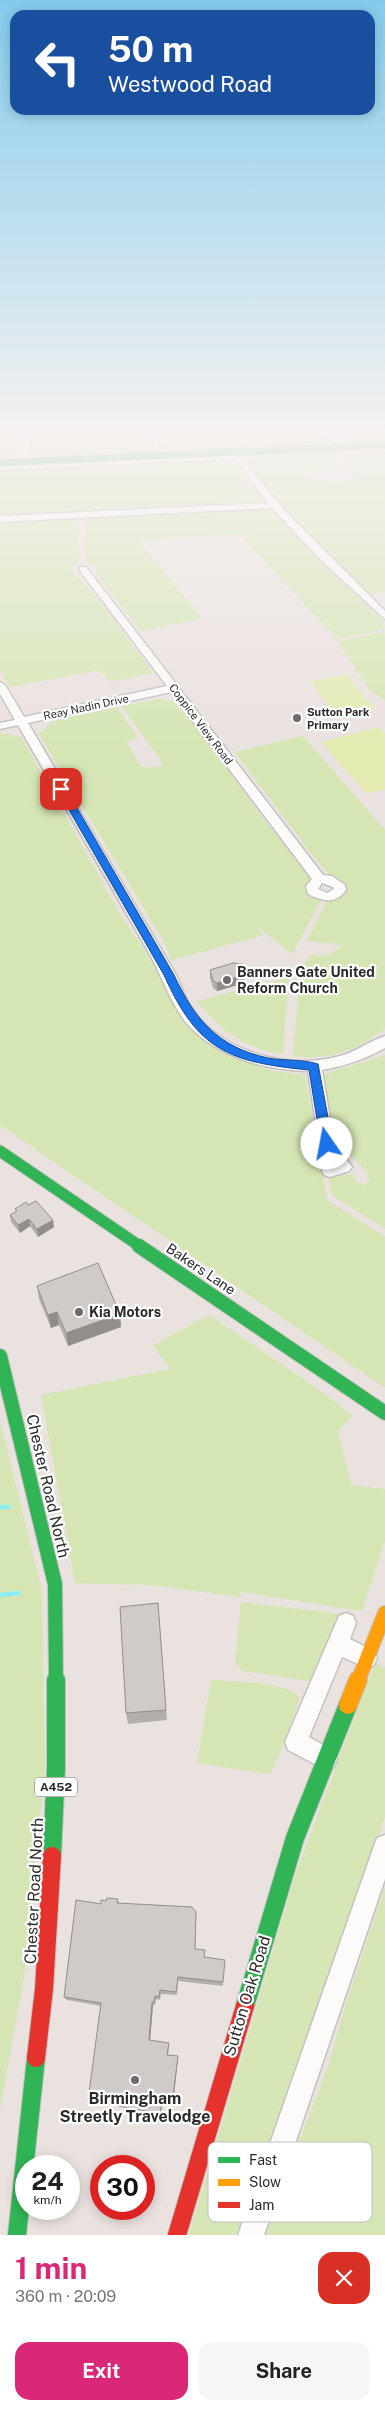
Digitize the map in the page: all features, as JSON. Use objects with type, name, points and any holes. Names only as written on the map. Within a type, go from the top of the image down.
[{"type":"main road","name":"Bakers Lane","points":[[0,1151],[385,1413]]},
{"type":"main road","name":"Chester Road North","points":[[0,1356],[55,1584],[56,1768],[53,1846],[44,1989],[16,2235]]},
{"type":"main road","name":"Sutton Oak Road","points":[[177,2235],[295,1838],[385,1613]]},
{"type":"street","points":[[303,535],[385,616]]},
{"type":"street","name":"Coppice View Road","points":[[83,569],[319,879]]},
{"type":"street","points":[[0,685],[196,1024],[215,1040],[243,1055],[269,1062],[314,1066],[350,1059],[385,1041]]},
{"type":"street","name":"Reay Nadin Drive","points":[[0,726],[173,688]]},
{"type":"street","points":[[314,1066],[327,1144],[342,1171]]},
{"type":"street","points":[[326,1759],[296,1742],[336,1642],[346,1622]]},
{"type":"street","points":[[336,1642],[367,1658]]},
{"type":"street","points":[[283,2142],[385,1846]]},
{"type":"street","points":[[251,2235],[255,2222]]},
{"type":"green space","points":[[0,535],[78,535],[79,563],[72,566],[71,570],[104,607],[153,673],[110,682],[101,670],[10,687],[0,670]]},
{"type":"green space","points":[[85,535],[220,535],[139,541],[202,619],[141,631],[96,574],[96,566],[86,563]]},
{"type":"green space","points":[[240,535],[296,535],[309,551],[381,619],[385,629],[336,640]]},
{"type":"green space","points":[[310,535],[385,535],[385,592],[371,595]]},
{"type":"green space","points":[[385,631],[385,701],[369,689],[338,642]]},
{"type":"green space","points":[[347,675],[375,709],[337,717],[311,681]]},
{"type":"green space","points":[[160,699],[176,702],[185,711],[259,813],[306,872],[313,883],[314,895],[322,899],[292,954],[257,926],[263,935],[172,960],[161,937],[39,734],[54,720],[117,707],[135,733],[137,739],[126,741],[140,766],[148,768],[163,765],[160,758],[121,706]]},
{"type":"green space","points":[[379,727],[385,734],[385,789],[367,794],[321,742]]},
{"type":"green space","points":[[0,733],[21,737],[123,919],[144,949],[187,1024],[230,1057],[273,1071],[305,1075],[327,1200],[385,1237],[385,1388],[0,1125]]},
{"type":"green space","points":[[303,736],[385,830],[385,1028],[354,1048],[318,1057],[293,1056],[300,977],[305,961],[312,954],[321,956],[328,954],[342,945],[307,941],[327,900],[342,897],[346,889],[343,883],[333,879],[314,857],[235,752]]},
{"type":"green space","points":[[289,977],[283,1054],[257,1048],[235,1037],[215,1021],[197,1001]]},
{"type":"green space","points":[[385,1055],[385,1229],[332,1195],[328,1178],[341,1174],[353,1175],[357,1183],[360,1182],[363,1185],[370,1181],[361,1166],[336,1137],[328,1112],[323,1076],[332,1071]]},
{"type":"green space","points":[[209,1315],[311,1384],[353,1416],[338,1431],[351,1485],[385,1489],[385,1541],[362,1611],[241,1592],[240,1597],[151,1585],[75,1583],[41,1395],[170,1369],[153,1345]]},
{"type":"green space","points":[[0,1420],[42,1591],[45,1769],[24,1977],[0,2109]]},
{"type":"green space","points":[[241,1602],[341,1614],[310,1681],[243,1671],[235,1663]]},
{"type":"green space","points":[[375,1663],[385,1668],[385,1817],[327,1994],[274,2142],[216,2142],[296,1873]]},
{"type":"green space","points":[[211,1680],[271,1685],[292,1692],[300,1697],[287,1737],[270,1774],[197,1763]]},
{"type":"green space","points":[[385,1887],[385,2235],[264,2235],[269,2222],[372,2222],[372,2142],[299,2142],[328,2066],[346,2003]]},
{"type":"green space","points":[[208,2171],[208,2222],[246,2222],[241,2235],[189,2235]]},
{"type":"building","points":[[233,963],[243,964],[245,970],[241,976],[217,983],[213,981],[210,970]]},
{"type":"building","points":[[36,1201],[53,1220],[37,1229],[29,1219],[18,1225],[10,1215],[17,1211],[15,1209],[26,1202],[28,1205]]},
{"type":"building","name":"Kia Motors","points":[[98,1263],[120,1314],[66,1333],[57,1312],[48,1315],[37,1286]]},
{"type":"building","points":[[158,1603],[166,1710],[126,1713],[120,1607]]},
{"type":"building","points":[[107,1898],[118,1899],[117,1903],[192,1907],[196,1912],[195,1949],[205,1950],[204,1957],[225,1960],[223,1982],[178,1977],[176,1992],[160,1990],[159,1997],[155,1996],[154,2002],[152,2002],[149,2040],[169,2043],[167,2055],[178,2056],[172,2104],[162,2101],[160,2114],[88,2100],[101,2003],[64,1997],[76,1900],[101,1904],[101,1900],[106,1901]]},
{"type":"waterway","points":[[0,1507],[9,1507]]},
{"type":"waterway","points":[[0,1595],[19,1593]]},
{"type":"traffic: fast","points":[[0,1151],[385,1413]]},
{"type":"traffic: fast","points":[[0,1356],[55,1584],[56,1768],[52,1856]]},
{"type":"traffic: fast","points":[[245,2006],[295,1838],[348,1705]]},
{"type":"traffic: fast","points":[[17,2235],[36,2058]]},
{"type":"traffic: slow","points":[[348,1705],[385,1613]]},
{"type":"traffic: jam","points":[[36,2058],[44,1989],[52,1856]]},
{"type":"traffic: jam","points":[[177,2235],[245,2006]]},
{"type":"place","name":"Sutton Park Primary","points":[[297,718]]},
{"type":"place","name":"Banners Gate United Reform Church","points":[[227,980]]},
{"type":"place","name":"Kia Motors","points":[[79,1312]]},
{"type":"place","name":"Birmingham Streetly Travelodge","points":[[135,2080]]},
{"type":"route","points":[[61,789],[196,1024],[215,1040],[243,1055],[269,1062],[314,1066],[320,1113],[327,1144]]}]
